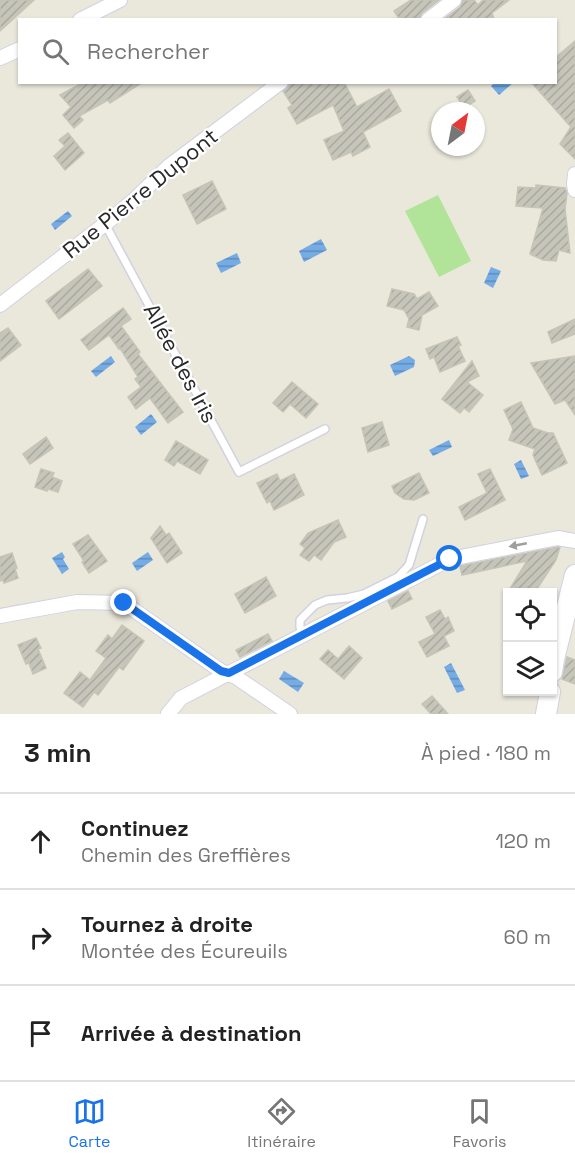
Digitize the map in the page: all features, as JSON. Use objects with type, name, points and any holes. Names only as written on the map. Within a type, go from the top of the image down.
[{"type":"street","points":[[84,18],[120,0]]},
{"type":"street","points":[[431,18],[454,0]]},
{"type":"street","points":[[0,58],[18,50]]},
{"type":"street","name":"Rue Pierre Dupont","points":[[0,305],[105,224],[169,166],[278,84]]},
{"type":"street","points":[[575,174],[575,190]]},
{"type":"street","points":[[168,714],[181,698],[450,559],[558,537],[575,541]]},
{"type":"street","points":[[557,651],[575,575]]},
{"type":"street","points":[[0,616],[77,602],[124,603],[221,671],[229,673],[290,714]]},
{"type":"street","points":[[546,714],[549,696]]},
{"type":"lane","name":"Allée des Iris","points":[[105,224],[239,472],[324,429]]},
{"type":"lane","points":[[303,634],[300,620],[315,605],[327,600],[363,594],[398,577],[409,565],[423,519]]},
{"type":"green space","points":[[438,195],[471,261],[439,277],[405,211]]},
{"type":"water","points":[[493,84],[512,84],[499,95],[491,86]]},
{"type":"water","points":[[68,211],[72,216],[55,230],[51,224]]},
{"type":"water","points":[[321,239],[327,250],[304,262],[299,251]]},
{"type":"water","points":[[237,253],[241,263],[221,273],[216,263]]},
{"type":"water","points":[[491,267],[501,271],[493,288],[484,283]]},
{"type":"water","points":[[111,356],[115,362],[96,377],[91,371]]},
{"type":"water","points":[[409,356],[415,360],[414,367],[395,376],[390,365]]},
{"type":"water","points":[[151,414],[157,422],[141,435],[135,427]]},
{"type":"water","points":[[449,440],[452,447],[433,456],[429,450]]},
{"type":"water","points":[[521,460],[529,476],[521,479],[514,464]]},
{"type":"water","points":[[62,552],[69,569],[62,574],[52,558]]},
{"type":"water","points":[[148,552],[153,560],[137,571],[132,563]]},
{"type":"water","points":[[451,663],[465,690],[457,693],[444,667]]},
{"type":"water","points":[[284,671],[304,683],[298,692],[279,679]]},
{"type":"building","points":[[0,0],[34,0],[0,31]]},
{"type":"building","points":[[411,0],[439,0],[422,13],[420,18],[399,18],[394,11]]},
{"type":"building","points":[[463,0],[474,0],[478,5],[483,0],[509,0],[492,13],[493,18],[446,18],[460,7]]},
{"type":"building","points":[[575,41],[575,159],[560,144],[571,127],[533,84],[557,84],[557,56]]},
{"type":"building","points":[[80,84],[140,84],[110,103],[108,100],[79,116],[83,120],[74,128],[63,115],[71,107],[60,95]]},
{"type":"building","points":[[290,84],[345,84],[357,107],[389,89],[401,111],[363,132],[370,147],[353,156],[351,152],[333,160],[324,140],[344,131],[333,105],[297,124],[288,108],[292,105],[283,91]]},
{"type":"building","points":[[468,90],[475,101],[460,102],[457,97]]},
{"type":"building","points":[[68,133],[84,153],[65,170],[54,156],[65,146],[59,140]]},
{"type":"building","points":[[212,181],[226,209],[197,224],[183,195]]},
{"type":"building","points":[[536,185],[565,188],[567,193],[565,209],[570,253],[559,250],[556,261],[543,260],[530,254],[543,208],[516,206],[518,187],[536,188]]},
{"type":"building","points":[[88,269],[102,286],[59,319],[46,301]]},
{"type":"building","points":[[392,289],[414,294],[417,299],[429,292],[438,306],[422,315],[419,330],[407,327],[409,319],[404,310],[387,306]]},
{"type":"building","points":[[123,308],[131,319],[121,326],[140,352],[138,354],[183,412],[168,423],[150,398],[136,409],[128,397],[141,387],[135,379],[138,377],[109,335],[89,350],[81,340]]},
{"type":"building","points":[[575,319],[575,334],[552,343],[548,332]]},
{"type":"building","points":[[8,328],[21,345],[0,361],[0,333]]},
{"type":"building","points":[[457,337],[461,345],[458,346],[465,361],[440,372],[434,357],[430,359],[426,349]]},
{"type":"building","points":[[575,356],[575,415],[565,400],[555,404],[531,363]]},
{"type":"building","points":[[472,361],[479,376],[467,382],[483,395],[469,412],[464,408],[460,413],[442,399]]},
{"type":"building","points":[[292,382],[318,404],[306,418],[290,404],[283,412],[273,403]]},
{"type":"building","points":[[521,402],[533,428],[553,433],[567,463],[542,475],[533,455],[535,449],[509,440],[513,429],[504,410]]},
{"type":"building","points":[[382,422],[389,445],[368,452],[362,428]]},
{"type":"building","points":[[46,437],[53,448],[30,464],[23,454]]},
{"type":"building","points":[[176,441],[208,460],[200,474],[177,461],[174,466],[165,460]]},
{"type":"building","points":[[41,469],[54,473],[52,477],[62,481],[58,492],[35,487]]},
{"type":"building","points":[[490,469],[505,500],[465,520],[459,507],[487,493],[478,474]]},
{"type":"building","points":[[419,473],[429,493],[414,500],[404,499],[395,493],[392,486]]},
{"type":"building","points":[[277,474],[280,481],[294,474],[304,495],[274,510],[270,501],[267,503],[257,483]]},
{"type":"building","points":[[338,520],[346,537],[334,542],[321,560],[314,555],[309,561],[300,555],[305,548],[300,544],[308,533]]},
{"type":"building","points":[[160,526],[166,535],[169,533],[182,553],[167,563],[151,538]]},
{"type":"building","points":[[88,535],[107,561],[89,573],[73,544]]},
{"type":"building","points":[[560,547],[556,560],[538,588],[510,588],[527,561],[462,575],[460,566]]},
{"type":"building","points":[[12,553],[18,578],[4,583],[3,580],[0,581],[0,557]]},
{"type":"building","points":[[266,577],[276,596],[245,613],[235,594]]},
{"type":"building","points":[[408,591],[412,599],[392,609],[388,601]]},
{"type":"building","points":[[440,610],[445,619],[448,617],[454,631],[444,636],[449,646],[427,657],[419,642],[435,634],[426,617]]},
{"type":"building","points":[[122,625],[144,641],[123,670],[119,667],[98,695],[94,692],[83,707],[64,693],[80,672],[90,680],[106,658],[96,651],[108,635],[112,639]]},
{"type":"building","points":[[268,634],[272,641],[240,657],[236,650]]},
{"type":"building","points":[[36,638],[46,668],[33,674],[18,645]]},
{"type":"building","points":[[349,646],[362,658],[344,679],[320,659],[328,650],[338,659]]},
{"type":"building","points":[[567,657],[575,660],[575,684],[562,679]]},
{"type":"building","points":[[432,696],[448,714],[431,714],[422,704]]},
{"type":"route","points":[[124,603],[221,671],[229,673],[450,559]]}]
